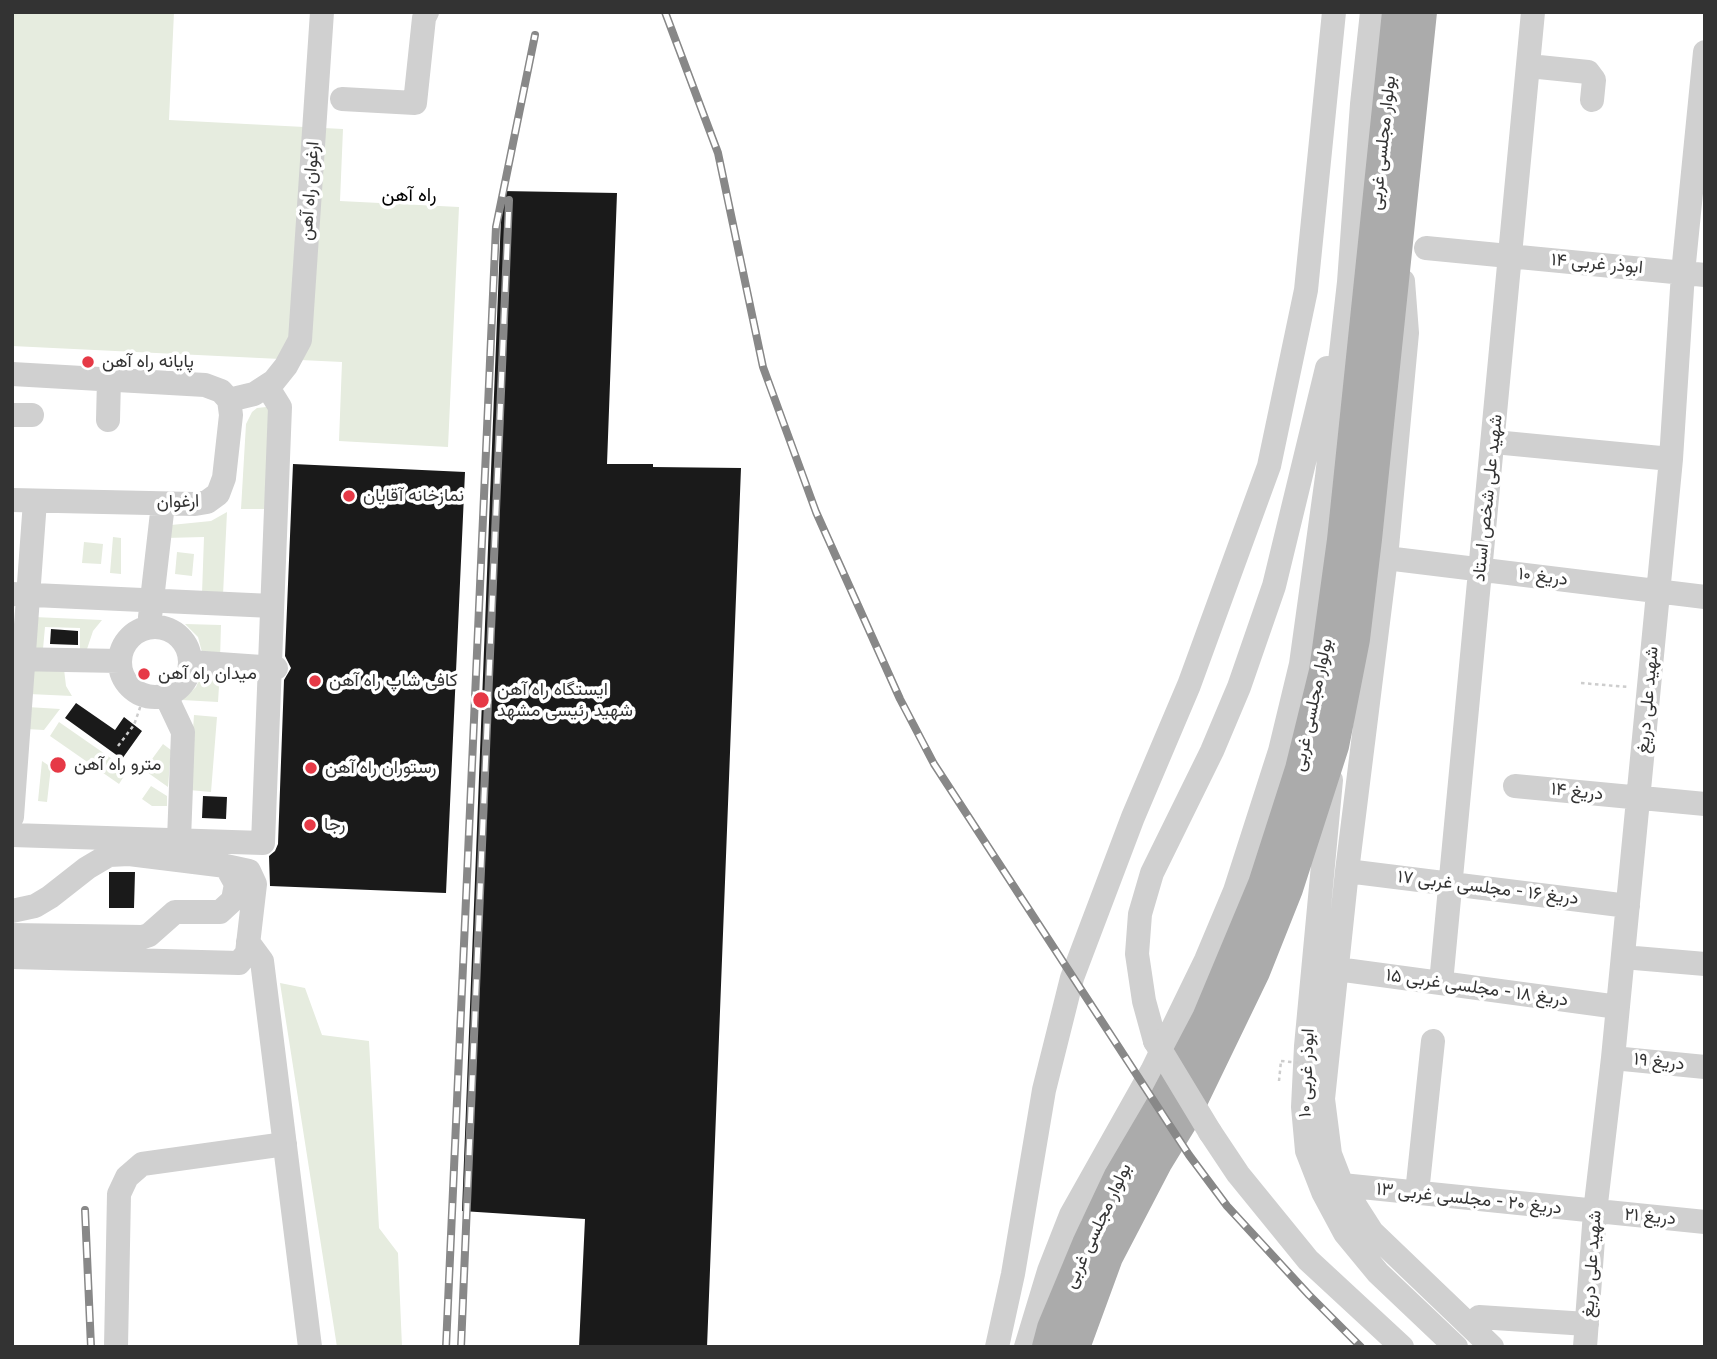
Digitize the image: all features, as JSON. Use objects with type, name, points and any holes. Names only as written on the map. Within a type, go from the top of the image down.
[{"type":"main road","name":"بولوار مجلسی غربی","points":[[1047,1347],[1052,1328],[1087,1244],[1119,1176],[1166,1096],[1207,1018],[1263,884],[1300,769],[1324,671],[1342,540],[1397,12]]},
{"type":"main road","name":"بولوار مجلسی غربی","points":[[1076,1347],[1108,1257],[1157,1163],[1184,1119],[1255,972],[1288,889],[1334,746],[1355,639],[1422,12]]},
{"type":"main road","points":[[1357,192],[1387,99]]},
{"type":"main road","points":[[1348,481],[1349,282]]},
{"type":"street","name":"ارغوان راه آهن","points":[[267,386],[286,366],[300,340],[321,12]]},
{"type":"street","points":[[342,99],[415,103],[424,18],[427,12]]},
{"type":"street","points":[[997,1347],[1013,1274],[1044,1090],[1072,978],[1133,817],[1189,685],[1269,466],[1306,290],[1334,12]]},
{"type":"street","points":[[1026,1347],[1049,1271],[1071,1215],[1182,1012],[1235,891],[1280,751],[1300,664],[1327,477],[1349,282],[1362,104],[1372,12]]},
{"type":"street","name":"شهید علی شخص استاد","points":[[1441,983],[1512,256],[1533,12]]},
{"type":"street","name":"شهید علی دریغ","points":[[1586,1335],[1595,1212],[1613,1058],[1671,459],[1694,274],[1705,52]]},
{"type":"street","points":[[1529,66],[1588,72],[1594,80],[1592,100]]},
{"type":"street","points":[[1400,228],[1407,333],[1387,558],[1323,1099],[1330,1154],[1342,1185],[1372,1232],[1492,1347]]},
{"type":"street","name":"ابوذر غربی ۱۴","points":[[1426,248],[1694,274]]},
{"type":"street","points":[[1349,282],[1312,422],[1274,586],[1239,687],[1212,751],[1152,873],[1140,914],[1137,954],[1144,1001],[1155,1041],[1210,1132],[1246,1184],[1308,1260],[1402,1347]]},
{"type":"street","points":[[12,374],[205,385],[221,391],[229,400],[254,394],[267,386],[280,407],[272,606],[273,668],[263,843],[12,835]]},
{"type":"street","points":[[108,420],[109,380]]},
{"type":"street","name":"ارغوان","points":[[24,501],[207,502],[218,494],[224,478],[231,415],[229,400]]},
{"type":"street","points":[[1493,442],[1671,459]]},
{"type":"street","points":[[12,817],[24,501]]},
{"type":"street","points":[[149,628],[163,503]]},
{"type":"street","name":"دریغ ۱۰","points":[[1387,558],[1705,597]]},
{"type":"street","points":[[20,594],[272,606]]},
{"type":"street","points":[[155,696],[183,682],[190,662],[181,639],[161,628],[149,628],[128,639],[122,650],[121,672],[126,682],[155,696],[183,732],[179,840]]},
{"type":"street","points":[[17,659],[120,661]]},
{"type":"street","points":[[190,662],[273,668]]},
{"type":"street","name":"ابوذر غربی ۱۰","points":[[1334,746],[1306,1046],[1303,1107],[1307,1151],[1323,1192],[1345,1233],[1378,1273],[1457,1347]]},
{"type":"street","name":"دریغ ۱۴","points":[[1515,786],[1705,804]]},
{"type":"street","points":[[12,911],[35,906],[109,855],[128,854],[244,868],[253,876],[255,884],[247,953],[239,963],[12,957]]},
{"type":"street","points":[[12,934],[143,937],[149,935],[175,912],[220,912],[227,907],[236,892],[236,884],[226,866]]},
{"type":"street","name":"دریغ ۱۶ - مجلسی غربی ۱۷","points":[[1348,871],[1628,906]]},
{"type":"street","points":[[248,942],[262,961],[310,1347]]},
{"type":"street","points":[[1623,957],[1705,964]]},
{"type":"street","name":"دریغ ۱۸ - مجلسی غربی ۱۵","points":[[1337,969],[1618,1007]]},
{"type":"street","points":[[1417,1193],[1433,1041]]},
{"type":"street","name":"دریغ ۱۹","points":[[1613,1058],[1705,1067]]},
{"type":"street","points":[[116,1347],[119,1194],[127,1177],[142,1164],[285,1144]]},
{"type":"street","name":"دریغ ۲۰ - مجلسی غربی ۱۳","points":[[1342,1185],[1595,1212]]},
{"type":"street","name":"دریغ ۲۱","points":[[1595,1212],[1705,1222]]},
{"type":"street","points":[[1479,1317],[1586,1335]]},
{"type":"path","points":[[1581,683],[1649,689]]},
{"type":"path","points":[[118,746],[155,696]]},
{"type":"path","points":[[1279,1082],[1281,1061],[1319,1065]]},
{"type":"shaded area","points":[[12,12],[174,12],[169,120],[343,129],[340,201],[459,207],[448,447],[339,441],[342,362],[12,346]]},
{"type":"shaded area","points":[[266,407],[275,408],[270,509],[241,509],[246,424],[252,412]]},
{"type":"shaded area","points":[[227,512],[223,595],[202,594],[204,537],[165,538],[171,525],[211,521]]},
{"type":"shaded area","points":[[113,537],[121,538],[121,574],[110,573]]},
{"type":"shaded area","points":[[84,542],[103,544],[101,564],[82,563]]},
{"type":"shaded area","points":[[177,552],[194,554],[192,576],[175,574]]},
{"type":"shaded area","points":[[34,617],[102,620],[93,631],[86,652],[80,652],[80,628],[45,627],[43,649],[31,649]]},
{"type":"shaded area","points":[[185,624],[221,625],[220,659],[203,656],[198,637]]},
{"type":"shaded area","points":[[29,667],[64,669],[66,686],[72,696],[29,694]]},
{"type":"shaded area","points":[[220,670],[218,702],[182,700],[196,687],[201,675]]},
{"type":"shaded area","points":[[27,707],[60,709],[44,730],[26,729]]},
{"type":"shaded area","points":[[194,715],[217,717],[211,792],[189,790]]},
{"type":"shaded area","points":[[59,722],[128,770],[119,784],[50,736]]},
{"type":"shaded area","points":[[163,744],[171,750],[168,787],[144,770]]},
{"type":"shaded area","points":[[42,761],[51,767],[47,802],[38,801]]},
{"type":"shaded area","points":[[151,786],[167,796],[167,806],[152,806],[142,799]]},
{"type":"shaded area","points":[[280,983],[305,988],[322,1035],[369,1041],[379,1228],[398,1253],[402,1347],[337,1347]]},
{"type":"building","points":[[502,191],[617,193],[607,464],[741,468],[707,1347],[579,1347],[585,1219],[462,1211]]},
{"type":"building","name":"ایستگاه راه آهن شهید رئیسی مشهد","points":[[293,464],[465,472],[446,893],[270,886],[269,856],[278,844],[284,680],[291,668],[285,656]]},
{"type":"building","points":[[51,629],[78,631],[78,645],[50,644]]},
{"type":"building","points":[[76,703],[115,730],[124,717],[142,731],[122,759],[65,718]]},
{"type":"building","points":[[203,796],[227,797],[226,819],[202,818]]},
{"type":"building","points":[[109,872],[135,872],[134,908],[109,908]]},
{"type":"railway","points":[[665,12],[718,153],[763,367],[816,512],[900,699],[934,764],[1189,1155],[1227,1206],[1361,1347]]},
{"type":"railway","points":[[446,1347],[496,227],[535,35]]},
{"type":"railway","points":[[461,1347],[509,200]]},
{"type":"railway","points":[[85,1210],[91,1347]]},
{"type":"place","name":"پایانه راه آهن","points":[[88,362]]},
{"type":"place","name":"نمازخانه آقایان","points":[[349,496]]},
{"type":"place","name":"میدان راه آهن","points":[[144,674]]},
{"type":"place","name":"کافی شاپ راه آهن","points":[[315,681]]},
{"type":"place","name":"ایستگاه راه آهن شهید رئیسی مشهد","points":[[481,700]]},
{"type":"place","name":"مترو راه آهن","points":[[58,765]]},
{"type":"place","name":"رستوران راه آهن","points":[[311,768]]},
{"type":"place","name":"رجا","points":[[310,825]]},
{"type":"district","name":"راه آهن","points":[[409,196]]}]
